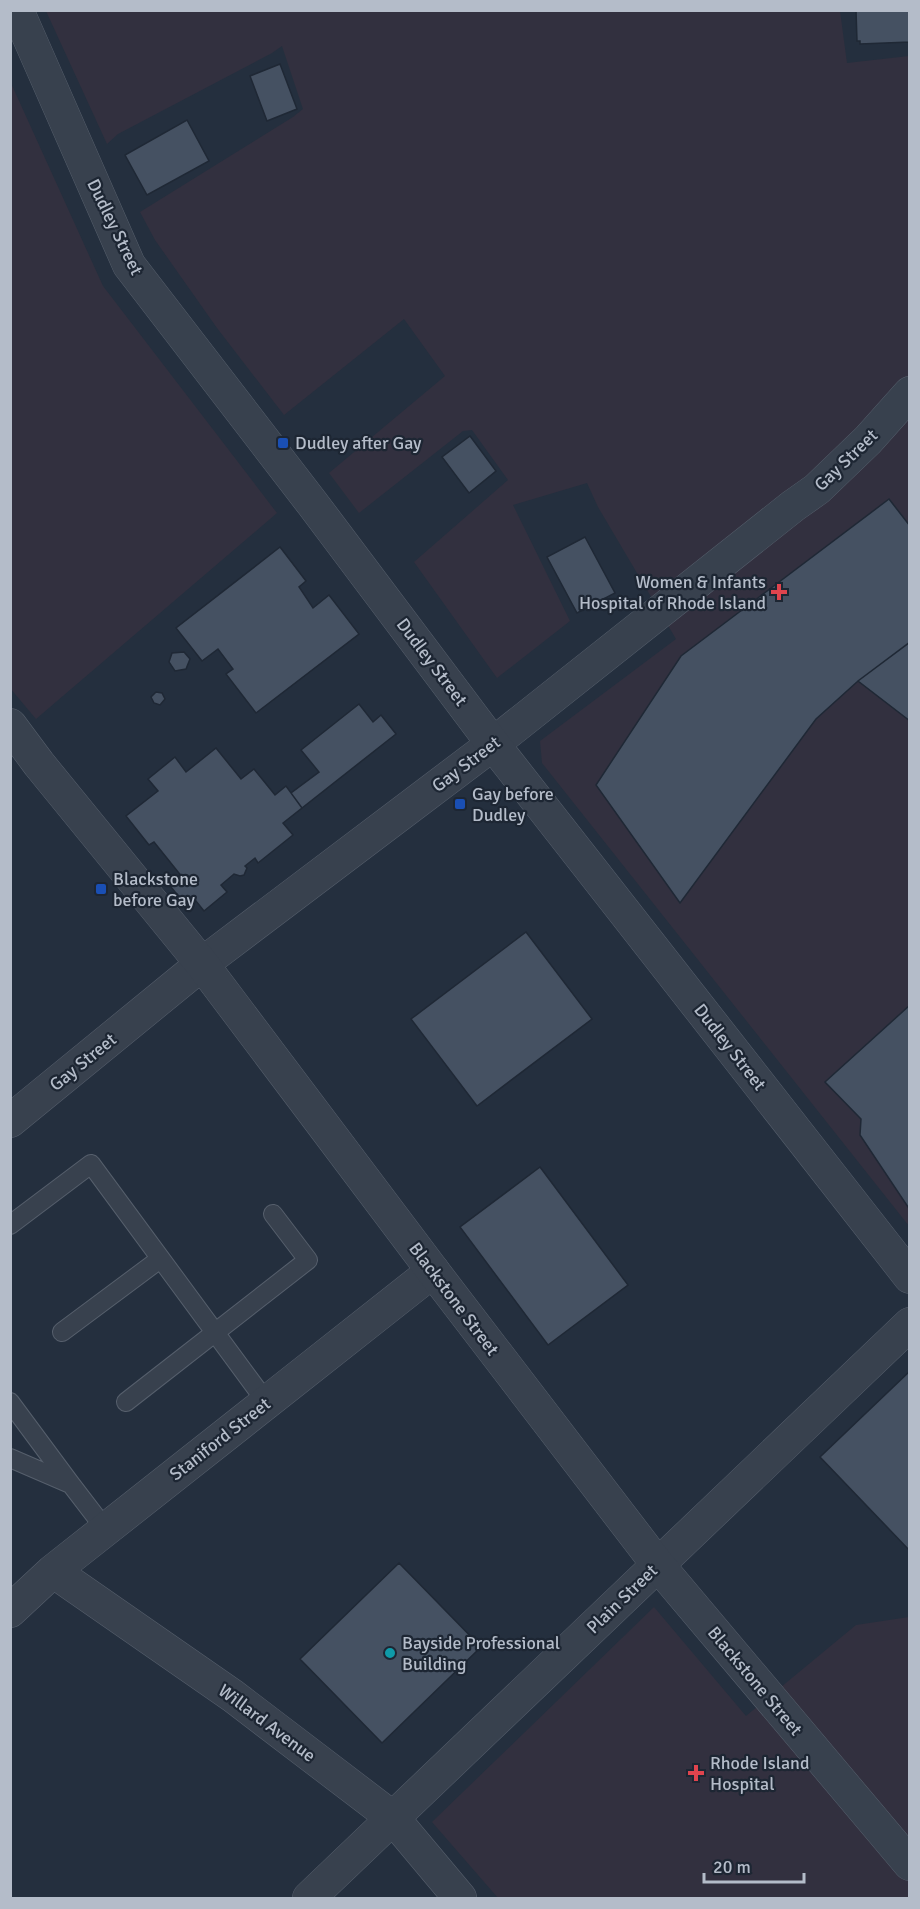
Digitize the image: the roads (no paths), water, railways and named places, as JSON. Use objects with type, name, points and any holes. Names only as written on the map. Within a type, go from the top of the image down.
[{"type":"street","name":"Dudley Street","points":[[17,10],[129,265],[312,502],[494,744],[909,1277]]},
{"type":"street","name":"Gay Street","points":[[10,1121],[202,964],[494,744],[817,489],[868,440],[909,393]]},
{"type":"street","name":"Blackstone Street","points":[[10,725],[39,764],[202,964],[658,1565],[909,1864]]},
{"type":"street","name":"Staniford Street","points":[[10,1611],[53,1571],[433,1271]]},
{"type":"street","name":"Plain Street","points":[[309,1899],[909,1324]]},
{"type":"street","name":"Willard Avenue","points":[[53,1571],[233,1696],[393,1818],[460,1899]]},
{"type":"lane","points":[[10,1224],[91,1164],[267,1403]]},
{"type":"lane","points":[[126,1402],[308,1260],[273,1214]]},
{"type":"lane","points":[[62,1332],[160,1259]]},
{"type":"lane","points":[[10,1402],[106,1530]]},
{"type":"lane","points":[[10,1458],[70,1483]]},
{"type":"place","name":"Dudley after Gay","points":[[283,443]]},
{"type":"place","name":"Women & Infants Hospital of Rhode Island","points":[[779,592]]},
{"type":"place","name":"Gay before Dudley","points":[[460,804]]},
{"type":"place","name":"Blackstone before Gay","points":[[101,889]]},
{"type":"place","name":"Bayside Professional Building","points":[[390,1653]]},
{"type":"place","name":"Rhode Island Hospital","points":[[696,1773]]}]
